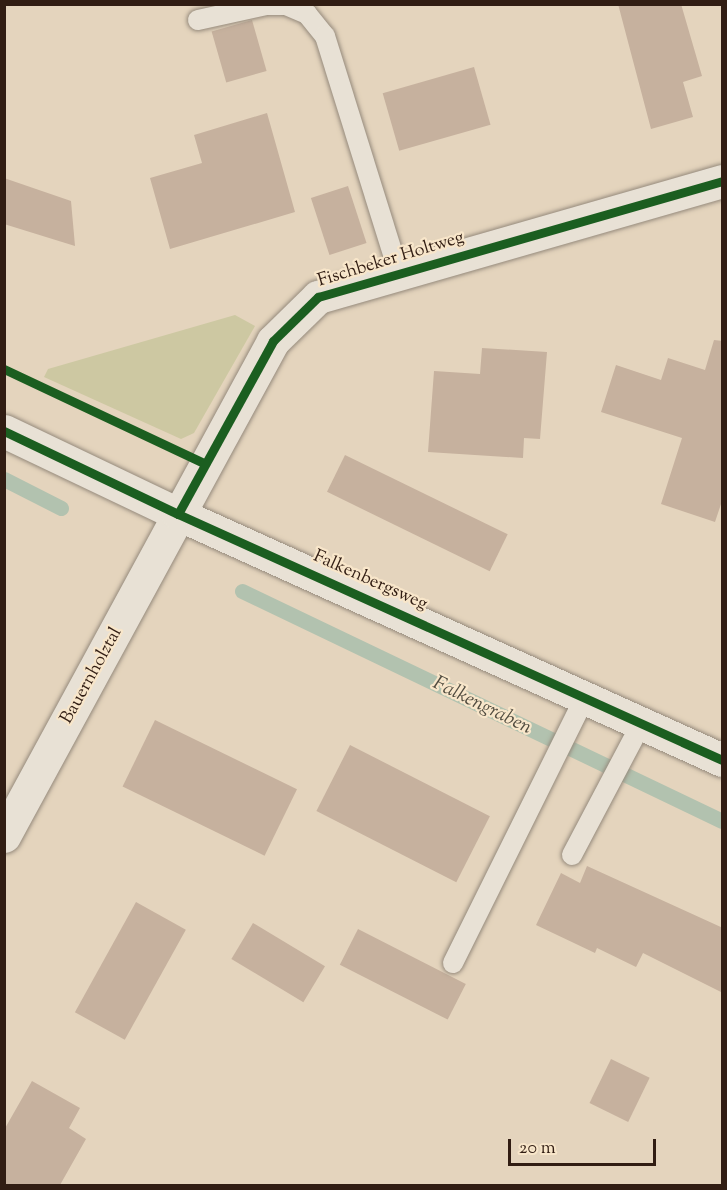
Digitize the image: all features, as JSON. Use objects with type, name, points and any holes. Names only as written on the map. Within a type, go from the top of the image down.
[{"type":"street","name":"Fischbeker Holtweg","points":[[178,514],[273,340],[318,297],[723,182]]},
{"type":"street","name":"Falkenbergsweg","points":[[4,431],[178,514],[586,695],[723,760]]},
{"type":"street","name":"Bauernholztal","points":[[4,837],[178,514]]},
{"type":"lane","points":[[198,20],[266,5],[286,5],[307,14],[325,36],[399,274]]},
{"type":"lane","points":[[453,963],[586,695]]},
{"type":"lane","points":[[572,855],[612,783],[642,722]]},
{"type":"shaded area","points":[[235,315],[255,326],[194,433],[181,439],[44,377],[48,369]]},
{"type":"building","points":[[618,4],[681,4],[702,76],[683,82],[693,117],[651,129]]},
{"type":"building","points":[[252,20],[267,71],[226,83],[212,32]]},
{"type":"building","points":[[474,67],[491,125],[399,151],[383,93]]},
{"type":"building","points":[[267,113],[295,212],[170,249],[150,178],[202,163],[194,135]]},
{"type":"building","points":[[4,178],[71,201],[75,246],[4,224]]},
{"type":"building","points":[[348,186],[367,243],[329,255],[311,198]]},
{"type":"building","points":[[714,340],[723,341],[723,498],[715,522],[661,504],[682,438],[601,412],[616,365],[661,380],[668,358],[705,370]]},
{"type":"building","points":[[482,348],[547,352],[540,439],[524,438],[523,458],[428,452],[434,371],[480,374]]},
{"type":"building","points":[[345,455],[508,534],[490,571],[327,492]]},
{"type":"building","points":[[155,720],[297,789],[265,856],[123,787]]},
{"type":"building","points":[[350,745],[490,816],[456,882],[316,811]]},
{"type":"building","points":[[587,866],[723,928],[723,993],[643,953],[636,967],[597,948],[595,953],[536,925],[561,873],[580,883]]},
{"type":"building","points":[[136,902],[186,930],[125,1040],[75,1012]]},
{"type":"building","points":[[253,923],[325,966],[303,1002],[231,959]]},
{"type":"building","points":[[358,929],[466,984],[448,1020],[340,965]]},
{"type":"building","points":[[611,1059],[650,1078],[628,1122],[590,1103]]},
{"type":"building","points":[[32,1081],[80,1108],[69,1128],[86,1139],[60,1185],[4,1185],[4,1130]]},
{"type":"waterway","name":"Falkengraben","points":[[4,479],[61,508]]},
{"type":"waterway","name":"Falkengraben","points":[[242,591],[722,821]]},
{"type":"cycle path","points":[[178,514],[273,341],[318,297],[722,181]]},
{"type":"cycle path","points":[[4,369],[204,463]]},
{"type":"cycle path","points":[[4,431],[178,514],[722,760]]}]
